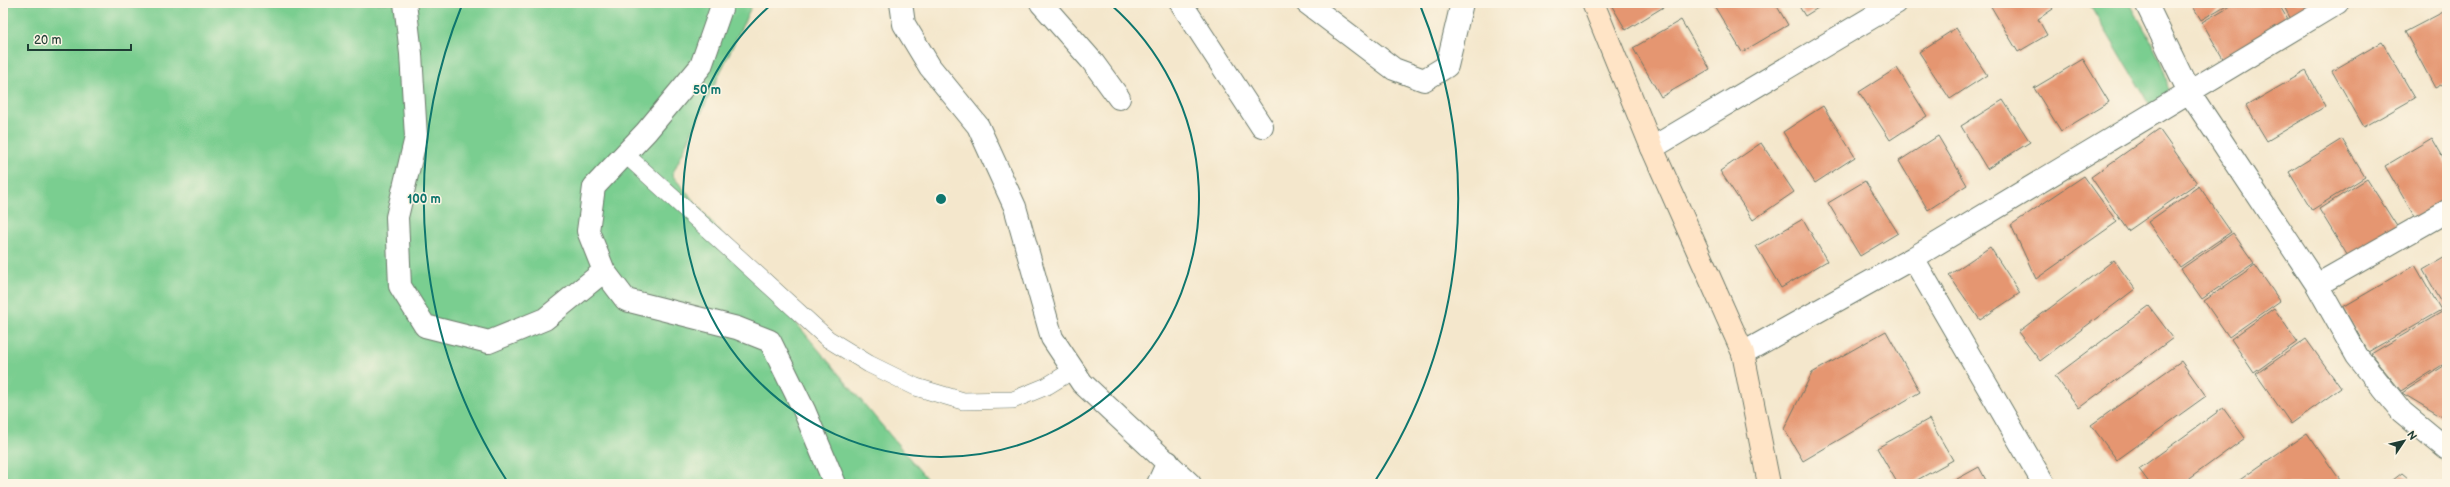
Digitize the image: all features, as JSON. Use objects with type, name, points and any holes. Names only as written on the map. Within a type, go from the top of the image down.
[{"type":"street","points":[[405,3],[416,137],[397,217],[400,286],[425,326],[489,342],[545,319],[604,271]]},
{"type":"street","points":[[723,3],[701,66],[625,154],[594,187],[588,231],[604,271],[626,300],[737,328],[770,341],[804,410],[835,484]]},
{"type":"street","points":[[901,3],[904,24],[930,67],[978,126],[1015,207],[1052,338],[1082,383],[1190,484]]},
{"type":"street","points":[[1041,3],[1092,61],[1119,98]]},
{"type":"street","points":[[1181,3],[1262,127]]},
{"type":"street","points":[[1307,3],[1394,69],[1424,80],[1447,66],[1462,3]]},
{"type":"street","points":[[1593,3],[1652,148],[1743,353],[1769,484]]},
{"type":"street","points":[[1652,148],[1896,3]]},
{"type":"street","points":[[2146,3],[2189,92],[2317,285],[2357,356],[2402,412],[2447,449]]},
{"type":"street","points":[[1743,353],[1913,258],[2337,3]]},
{"type":"street","points":[[2317,285],[2447,211]]},
{"type":"street","points":[[1913,258],[2044,484]]},
{"type":"street","points":[[1158,484],[1168,462]]},
{"type":"lane","points":[[625,154],[828,339],[869,364],[903,381],[916,387],[963,401],[1013,400],[1047,386],[1073,370]]},
{"type":"green space","points":[[3,3],[753,3],[672,175],[931,484],[3,484]]},
{"type":"green space","points":[[2089,3],[2130,3],[2164,70],[2168,93],[2150,105]]},
{"type":"building","points":[[1610,3],[1670,3],[1626,30]]},
{"type":"building","points":[[1775,3],[1788,25],[1742,52],[1713,4]]},
{"type":"building","points":[[1797,3],[1826,3],[1805,16]]},
{"type":"building","points":[[1989,3],[2049,3],[2053,9],[2038,19],[2047,35],[2018,52]]},
{"type":"building","points":[[2191,3],[2230,3],[2201,20]]},
{"type":"building","points":[[2235,3],[2278,3],[2291,25],[2225,62],[2202,22]]},
{"type":"building","points":[[2282,3],[2329,3],[2293,23]]},
{"type":"building","points":[[2447,10],[2447,82],[2435,88],[2405,32]]},
{"type":"building","points":[[1681,20],[1710,69],[1661,97],[1633,48]]},
{"type":"building","points":[[1956,28],[1987,75],[1950,99],[1919,52]]},
{"type":"building","points":[[2382,42],[2415,98],[2364,127],[2332,71]]},
{"type":"building","points":[[2083,59],[2109,102],[2061,131],[2034,88]]},
{"type":"building","points":[[1897,68],[1927,116],[1890,140],[1859,92]]},
{"type":"building","points":[[2306,71],[2326,106],[2267,141],[2246,106]]},
{"type":"building","points":[[2003,100],[2030,142],[1987,169],[1961,126]]},
{"type":"building","points":[[1823,106],[1855,157],[1815,183],[1783,132]]},
{"type":"building","points":[[2159,129],[2197,183],[2128,231],[2091,177]]},
{"type":"building","points":[[1938,136],[1967,185],[1928,210],[1899,161]]},
{"type":"building","points":[[2432,138],[2447,164],[2447,204],[2417,221],[2385,166]]},
{"type":"building","points":[[2342,139],[2365,177],[2312,210],[2289,172]]},
{"type":"building","points":[[1761,143],[1794,192],[1753,220],[1720,171]]},
{"type":"building","points":[[2084,176],[2117,222],[2036,279],[2011,225]]},
{"type":"building","points":[[2367,179],[2398,228],[2349,258],[2319,209]]},
{"type":"building","points":[[1865,181],[1898,233],[1860,256],[1828,203]]},
{"type":"building","points":[[2199,186],[2231,232],[2180,267],[2148,222]]},
{"type":"building","points":[[1803,219],[1827,261],[1781,288],[1756,246]]},
{"type":"building","points":[[2233,233],[2254,263],[2202,299],[2181,269]]},
{"type":"building","points":[[1990,247],[2020,293],[1980,320],[1949,275]]},
{"type":"building","points":[[2447,256],[2447,307],[2445,308],[2423,270]]},
{"type":"building","points":[[2114,260],[2135,289],[2040,361],[2018,332]]},
{"type":"building","points":[[2255,265],[2280,301],[2229,337],[2204,301]]},
{"type":"building","points":[[2415,265],[2441,310],[2368,352],[2343,307]]},
{"type":"building","points":[[2149,306],[2173,338],[2079,408],[2055,376]]},
{"type":"building","points":[[2274,308],[2297,342],[2254,373],[2231,339]]},
{"type":"building","points":[[2447,309],[2447,362],[2401,391],[2371,354]]},
{"type":"building","points":[[1886,331],[1920,392],[1803,461],[1784,429],[1812,373]]},
{"type":"building","points":[[2306,339],[2341,388],[2291,424],[2256,374]]},
{"type":"building","points":[[2181,361],[2206,396],[2117,460],[2091,425]]},
{"type":"building","points":[[2447,364],[2447,420],[2402,393]]},
{"type":"building","points":[[2223,408],[2245,438],[2182,484],[2150,484],[2139,469]]},
{"type":"building","points":[[1929,419],[1953,460],[1910,484],[1898,484],[1877,448]]},
{"type":"building","points":[[2307,433],[2340,480],[2335,484],[2234,484]]},
{"type":"building","points":[[1979,467],[1988,484],[1948,484]]},
{"type":"building","points":[[2402,473],[2415,484],[2388,484]]}]
